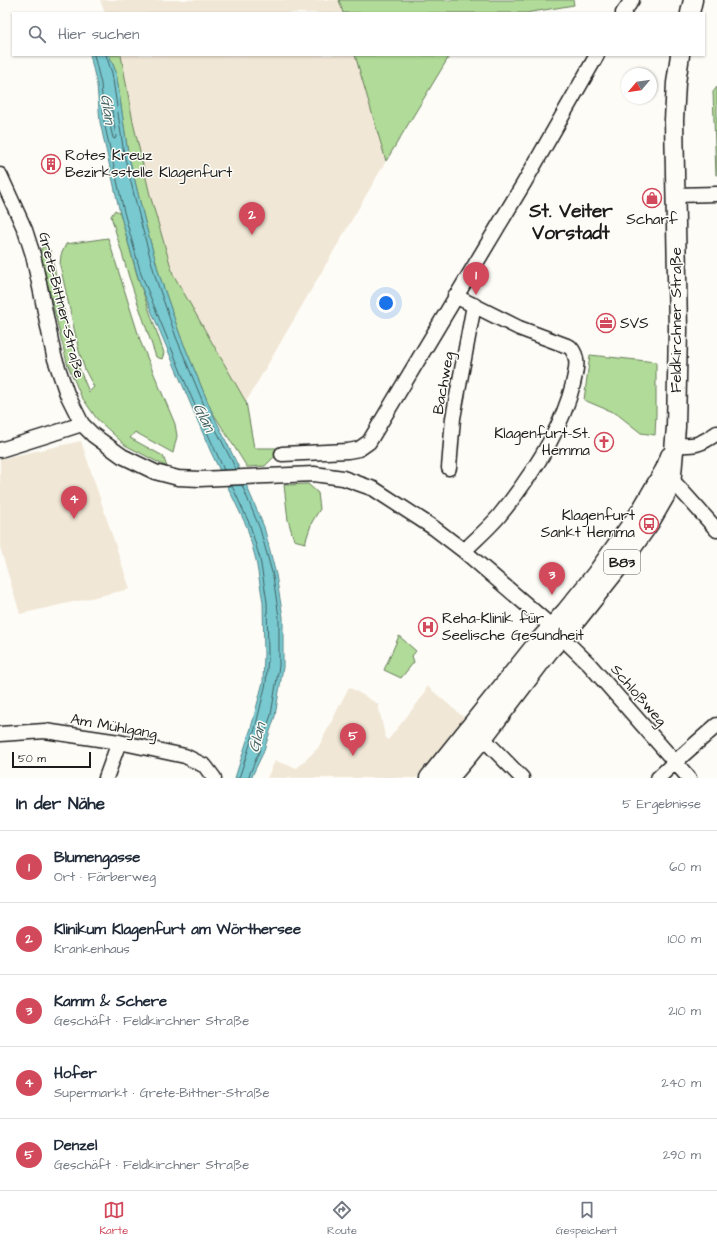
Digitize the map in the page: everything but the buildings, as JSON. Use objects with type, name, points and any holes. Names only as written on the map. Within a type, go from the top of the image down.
[{"type":"main road","points":[[690,12],[693,0]]},
{"type":"main road","name":"Feldkirchner Straße","points":[[429,778],[477,732],[549,651],[557,632],[596,574],[668,475],[675,445],[678,322],[674,120],[676,83],[680,56]]},
{"type":"main road","name":"Feldkirchner Straße","points":[[449,778],[477,732]]},
{"type":"street","points":[[624,12],[632,0]]},
{"type":"street","points":[[282,454],[348,451],[359,449],[369,442],[524,183],[596,56]]},
{"type":"street","name":"Grete-Bittner-Straße","points":[[0,175],[25,230],[41,292],[54,356],[67,394],[82,424],[93,435],[122,456],[155,472],[178,478],[200,479],[314,474],[343,478],[360,483],[374,489],[434,528],[492,574],[557,632]]},
{"type":"street","points":[[675,196],[717,194]]},
{"type":"street","points":[[455,296],[519,328],[570,347],[575,352],[577,359],[577,367],[569,400],[561,420],[545,450],[527,478],[499,515],[464,551]]},
{"type":"street","name":"Bachweg","points":[[449,468],[453,418],[474,306]]},
{"type":"street","points":[[0,450],[82,424]]},
{"type":"street","points":[[675,445],[693,446],[700,444],[717,433]]},
{"type":"street","points":[[668,475],[717,530]]},
{"type":"street","name":"Schloßweg","points":[[557,632],[589,664],[689,778]]},
{"type":"street","points":[[658,778],[717,725]]},
{"type":"street","name":"Am Mühlgang","points":[[0,734],[45,731],[119,742],[184,756],[205,766],[214,778]]},
{"type":"street","points":[[477,732],[522,778]]},
{"type":"street","points":[[106,778],[119,742]]},
{"type":"shaded area","points":[[100,0],[573,0],[574,5],[532,12],[105,12]]},
{"type":"shaded area","points":[[121,56],[449,56],[386,161],[246,402],[173,274],[150,195],[133,122]]},
{"type":"shaded area","points":[[81,441],[130,589],[20,614],[0,547],[0,459]]},
{"type":"shaded area","points":[[427,686],[468,721],[416,778],[267,778],[275,761],[297,768],[318,748],[349,687],[378,704],[385,736],[388,740],[423,696]]},
{"type":"green space","points":[[339,0],[573,0],[574,5],[532,12],[343,12]]},
{"type":"green space","points":[[109,56],[121,56],[133,122],[150,195],[173,274],[246,402],[254,448],[283,448],[265,466],[247,467],[211,410],[180,335],[160,277],[128,153],[116,72]]},
{"type":"green space","points":[[355,56],[449,56],[386,161]]},
{"type":"green space","points":[[717,87],[717,175],[716,175],[713,92]]},
{"type":"green space","points":[[115,210],[120,213],[137,275],[164,353],[162,359],[156,357],[129,277],[111,216]]},
{"type":"green space","points":[[108,238],[141,343],[175,424],[177,436],[173,453],[135,432],[130,438],[163,456],[167,467],[125,445],[97,419],[81,396],[67,363],[40,252],[44,246],[50,250],[76,361],[89,392],[94,387],[85,370],[79,351],[60,265],[61,255],[66,244]]},
{"type":"green space","points":[[590,355],[656,362],[655,435],[641,433],[617,414],[584,400]]},
{"type":"green space","points":[[308,484],[318,493],[320,509],[312,522],[305,543],[294,540],[288,520],[284,485]]},
{"type":"green space","points":[[399,636],[416,651],[412,656],[414,662],[401,678],[384,670]]},
{"type":"water","name":"Glan","points":[[90,56],[109,56],[116,72],[128,153],[160,277],[180,335],[211,410],[239,468],[264,527],[276,575],[283,617],[283,667],[275,716],[263,753],[251,778],[235,778],[251,728],[263,682],[263,602],[256,560],[247,527],[210,450],[140,284],[120,213],[100,122],[97,85]]},
{"type":"pier","points":[[89,0],[95,12],[68,12],[66,7]]},
{"type":"place","name":"Rotes Kreuz Bezirksstelle Klagenfurt","points":[[51,164]]},
{"type":"place","name":"Scharf","points":[[652,198]]},
{"type":"place","name":"Klinikum Klagenfurt am Wörthersee","points":[[252,235]]},
{"type":"place","name":"Blumengasse","points":[[476,295]]},
{"type":"place","name":"SVS","points":[[606,323]]},
{"type":"place","name":"Klagenfurt-St. Hemma","points":[[604,442]]},
{"type":"place","name":"Hofer","points":[[74,519]]},
{"type":"place","name":"Klagenfurt Sankt Hemma","points":[[649,524]]},
{"type":"place","name":"Kamm & Schere","points":[[552,595]]},
{"type":"place","name":"Reha-Klinik für Seelische Gesundheit","points":[[428,627]]},
{"type":"place","name":"Denzel","points":[[353,756]]},
{"type":"district","name":"St. Veiter Vorstadt","points":[[571,221]]}]
